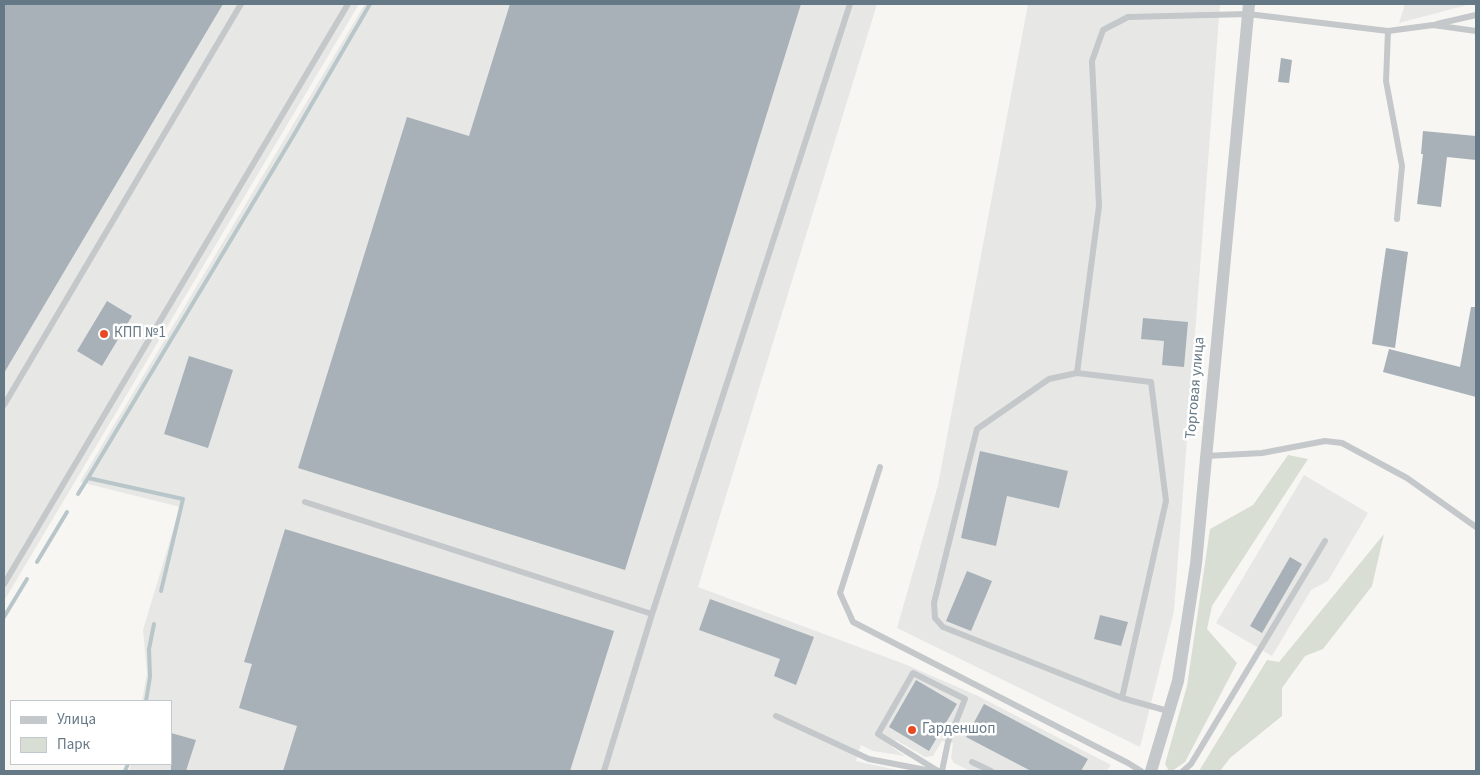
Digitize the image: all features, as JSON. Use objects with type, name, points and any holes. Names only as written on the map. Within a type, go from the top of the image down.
[{"type":"street","name":"Торговая улица","points":[[1151,771],[1178,681],[1196,564],[1248,9]]},
{"type":"lane","points":[[4,405],[241,4]]},
{"type":"lane","points":[[4,584],[348,4]]},
{"type":"lane","points":[[604,771],[652,614],[850,4]]},
{"type":"lane","points":[[1077,373],[1099,206],[1092,61],[1103,30],[1128,17],[1248,9],[1388,31],[1433,25],[1476,15]]},
{"type":"lane","points":[[1433,25],[1476,31]]},
{"type":"lane","points":[[1388,31],[1386,81],[1402,166],[1397,219]]},
{"type":"lane","points":[[1122,698],[1166,501],[1151,382],[1077,373],[1049,379],[977,429],[934,603],[934,618],[944,626],[1122,698],[1168,711]]},
{"type":"lane","points":[[1206,456],[1262,453],[1325,441],[1342,443],[1407,478],[1476,527]]},
{"type":"lane","points":[[880,468],[840,593],[854,622],[1128,762],[1141,771]]},
{"type":"lane","points":[[305,502],[652,614]]},
{"type":"lane","points":[[1183,771],[1191,764],[1226,708],[1325,541]]},
{"type":"lane","points":[[913,674],[965,699],[948,742],[940,771],[878,734],[913,674]]},
{"type":"lane","points":[[776,716],[869,759],[931,771]]},
{"type":"lane","points":[[972,762],[991,771]]},
{"type":"shaded area","points":[[4,4],[359,4],[4,601]]},
{"type":"shaded area","points":[[365,4],[877,4],[698,587],[907,665],[978,696],[1111,765],[1106,771],[970,771],[954,763],[951,758],[953,743],[942,741],[933,756],[925,757],[896,740],[892,747],[905,756],[873,751],[861,745],[856,761],[901,771],[129,771],[131,765],[172,765],[172,700],[142,700],[147,673],[143,630],[180,507],[80,482]]},
{"type":"shaded area","points":[[1028,4],[1220,4],[1174,611],[1140,747],[897,628],[938,485]]},
{"type":"shaded area","points":[[1405,4],[1471,4],[1399,23]]},
{"type":"shaded area","points":[[1304,475],[1368,513],[1328,581],[1311,590],[1272,656],[1216,623]]},
{"type":"green space","points":[[1288,455],[1308,459],[1212,606],[1207,629],[1237,663],[1185,762],[1169,771],[1165,764],[1187,686],[1210,529],[1253,505]]},
{"type":"green space","points":[[1384,534],[1372,586],[1323,649],[1305,656],[1282,688],[1282,716],[1230,758],[1220,771],[1199,771],[1267,660],[1279,662]]},
{"type":"building","points":[[4,4],[223,4],[4,373]]},
{"type":"building","points":[[510,4],[801,4],[625,570],[298,468],[407,117],[469,136]]},
{"type":"building","points":[[1281,58],[1292,60],[1289,83],[1278,82]]},
{"type":"building","points":[[1423,131],[1476,136],[1476,160],[1447,157],[1441,207],[1417,204],[1423,154],[1421,154]]},
{"type":"building","points":[[1386,248],[1408,252],[1395,348],[1372,344]]},
{"type":"building","name":"КПП №1","points":[[107,301],[132,316],[102,366],[77,351]]},
{"type":"building","points":[[1471,307],[1476,307],[1476,397],[1383,372],[1389,349],[1460,367]]},
{"type":"building","points":[[1143,318],[1188,322],[1184,367],[1162,365],[1164,341],[1141,339]]},
{"type":"building","points":[[189,356],[233,370],[208,448],[164,434]]},
{"type":"building","points":[[980,451],[1068,471],[1059,508],[1007,496],[996,546],[961,538]]},
{"type":"building","points":[[285,529],[614,631],[570,771],[283,771],[297,726],[239,708],[252,664],[244,662]]},
{"type":"building","points":[[1290,557],[1302,564],[1262,633],[1250,626]]},
{"type":"building","points":[[967,571],[992,581],[971,631],[946,621]]},
{"type":"building","points":[[710,599],[814,637],[796,685],[774,676],[780,659],[699,630]]},
{"type":"building","points":[[1100,615],[1128,622],[1121,646],[1094,639]]},
{"type":"building","points":[[916,680],[957,704],[929,751],[889,727]]},
{"type":"building","points":[[984,704],[1088,759],[1081,771],[1031,771],[966,737]]},
{"type":"building","points":[[172,733],[196,740],[186,771],[171,771]]},
{"type":"waterway","points":[[161,591],[183,499],[88,478],[370,4]]},
{"type":"waterway","points":[[78,494],[88,478]]},
{"type":"waterway","points":[[37,562],[67,512]]},
{"type":"waterway","points":[[4,617],[27,579]]},
{"type":"waterway","points":[[146,700],[150,677],[149,649],[154,624]]},
{"type":"waterway","points":[[125,771],[128,765]]},
{"type":"place","name":"КПП №1","points":[[104,334]]},
{"type":"place","name":"Гарденшоп","points":[[912,730]]}]
